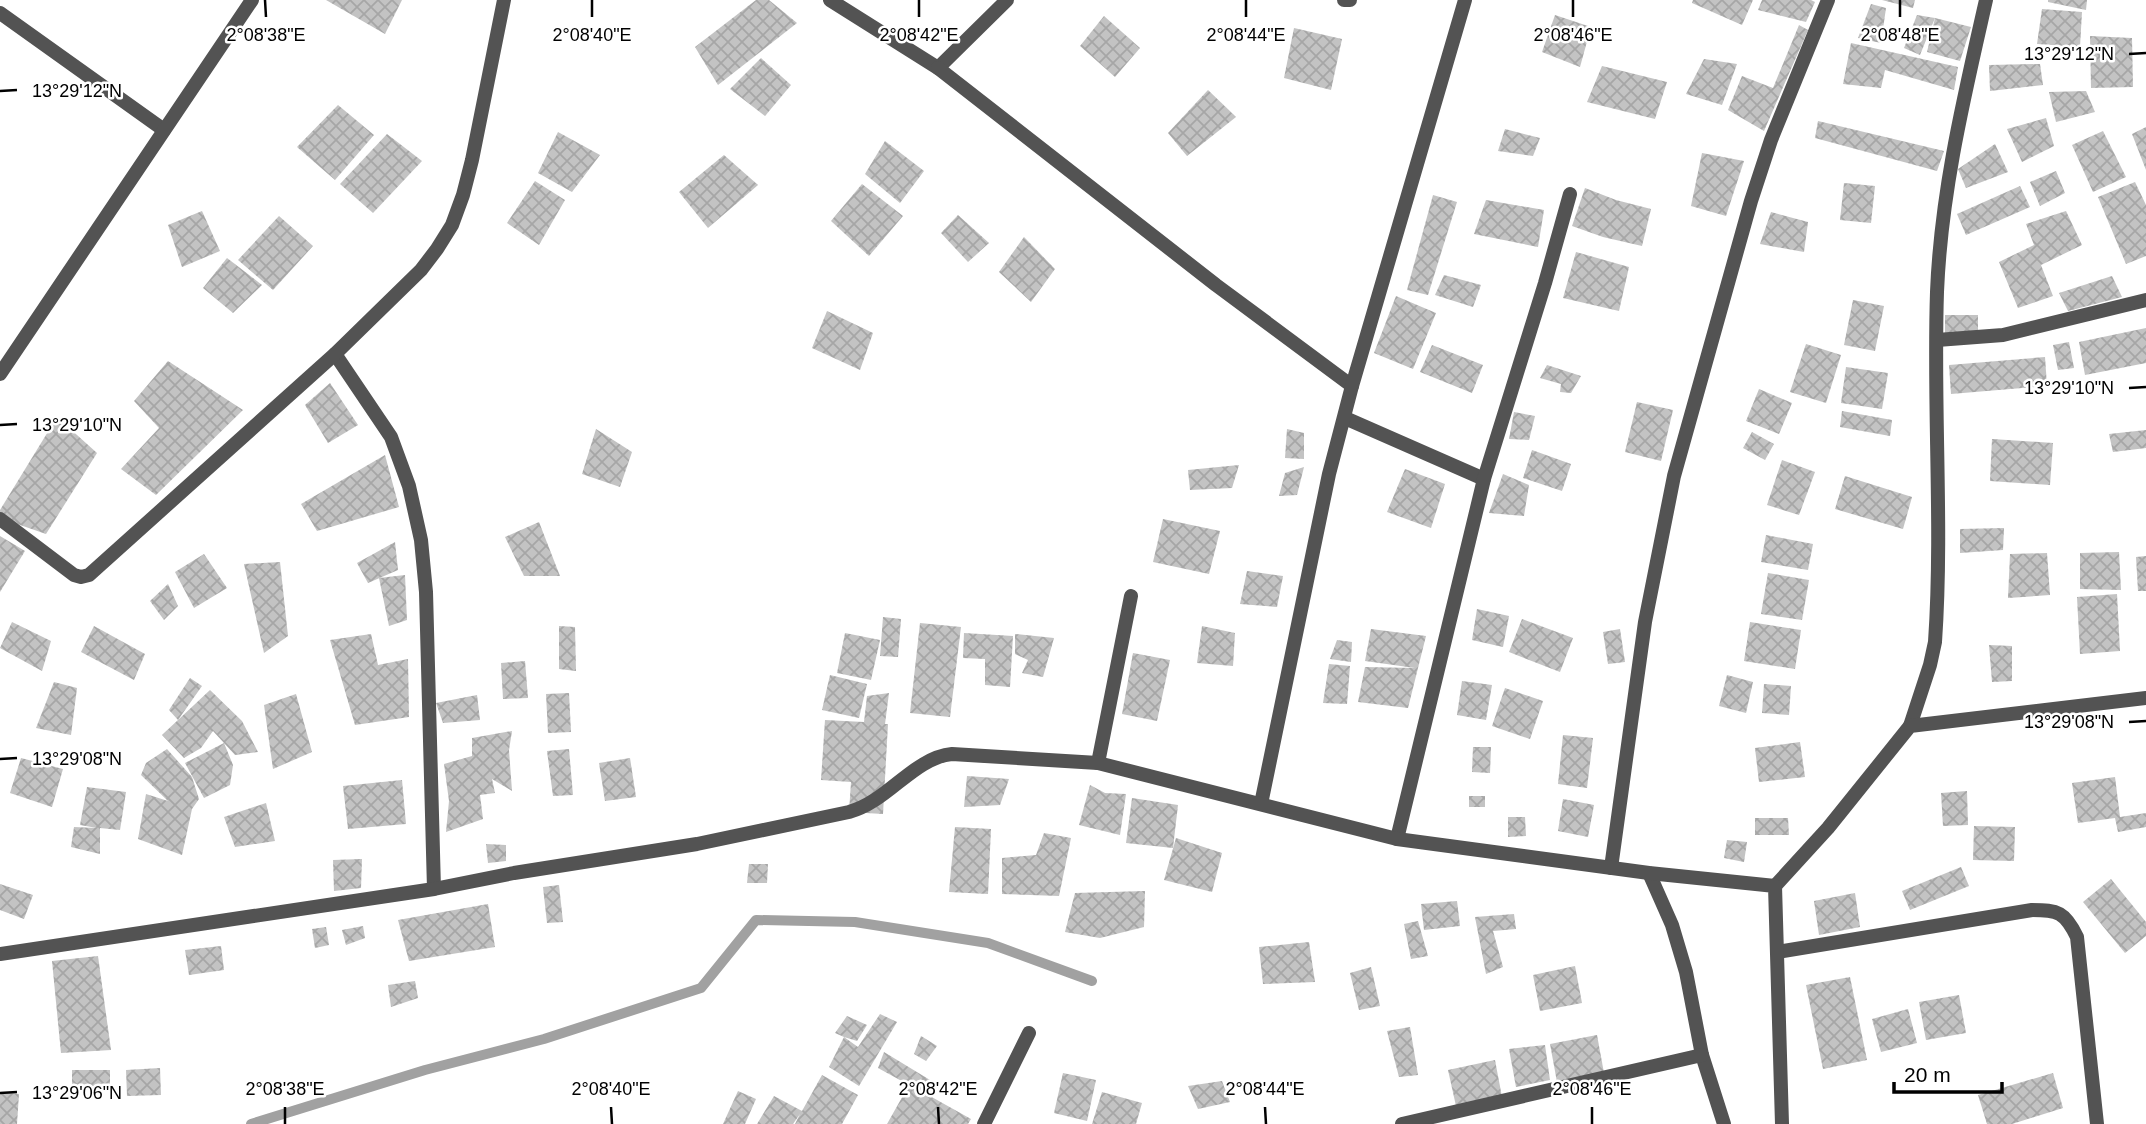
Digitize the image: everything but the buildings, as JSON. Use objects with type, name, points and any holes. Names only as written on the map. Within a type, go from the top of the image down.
[{"type":"street","points":[[0,374],[252,0]]},
{"type":"street","points":[[0,519],[74,575],[89,575],[334,354],[421,270],[452,225],[472,160],[504,0]]},
{"type":"street","points":[[830,0],[939,68],[1216,285],[1352,386]]},
{"type":"street","points":[[939,68],[1007,0]]},
{"type":"street","points":[[1261,804],[1329,474],[1352,386],[1465,0]]},
{"type":"street","points":[[1611,868],[1645,622],[1674,476],[1751,201],[1771,140],[1828,0]]},
{"type":"street","points":[[1782,1124],[1775,886],[1828,828],[1910,726],[1930,665],[1936,628],[1937,291],[1951,153],[1986,0]]},
{"type":"street","points":[[0,13],[164,130]]},
{"type":"street","points":[[1397,839],[1484,479],[1570,194]]},
{"type":"street","points":[[1937,341],[2003,335],[2146,300]]},
{"type":"street","points":[[334,354],[391,437],[409,486],[421,540],[426,592],[435,889]]},
{"type":"street","points":[[1345,418],[1484,479]]},
{"type":"street","points":[[1098,763],[1131,596]]},
{"type":"street","points":[[1910,726],[2146,698]]},
{"type":"street","points":[[0,954],[435,889],[514,873],[697,844],[854,811],[880,798],[928,760],[939,755],[952,754],[1098,763],[1397,839],[1649,873],[1775,886]]},
{"type":"street","points":[[1649,873],[1672,925],[1686,972],[1702,1055],[1724,1124]]},
{"type":"street","points":[[1777,952],[2032,910],[2052,910],[2068,918],[2077,937],[2097,1124]]},
{"type":"street","points":[[984,1124],[1029,1033]]},
{"type":"street","points":[[1402,1124],[1702,1055]]},
{"type":"waterway","points":[[251,1124],[425,1070],[544,1039],[701,988],[756,920],[855,922],[988,943],[1092,981]]}]
